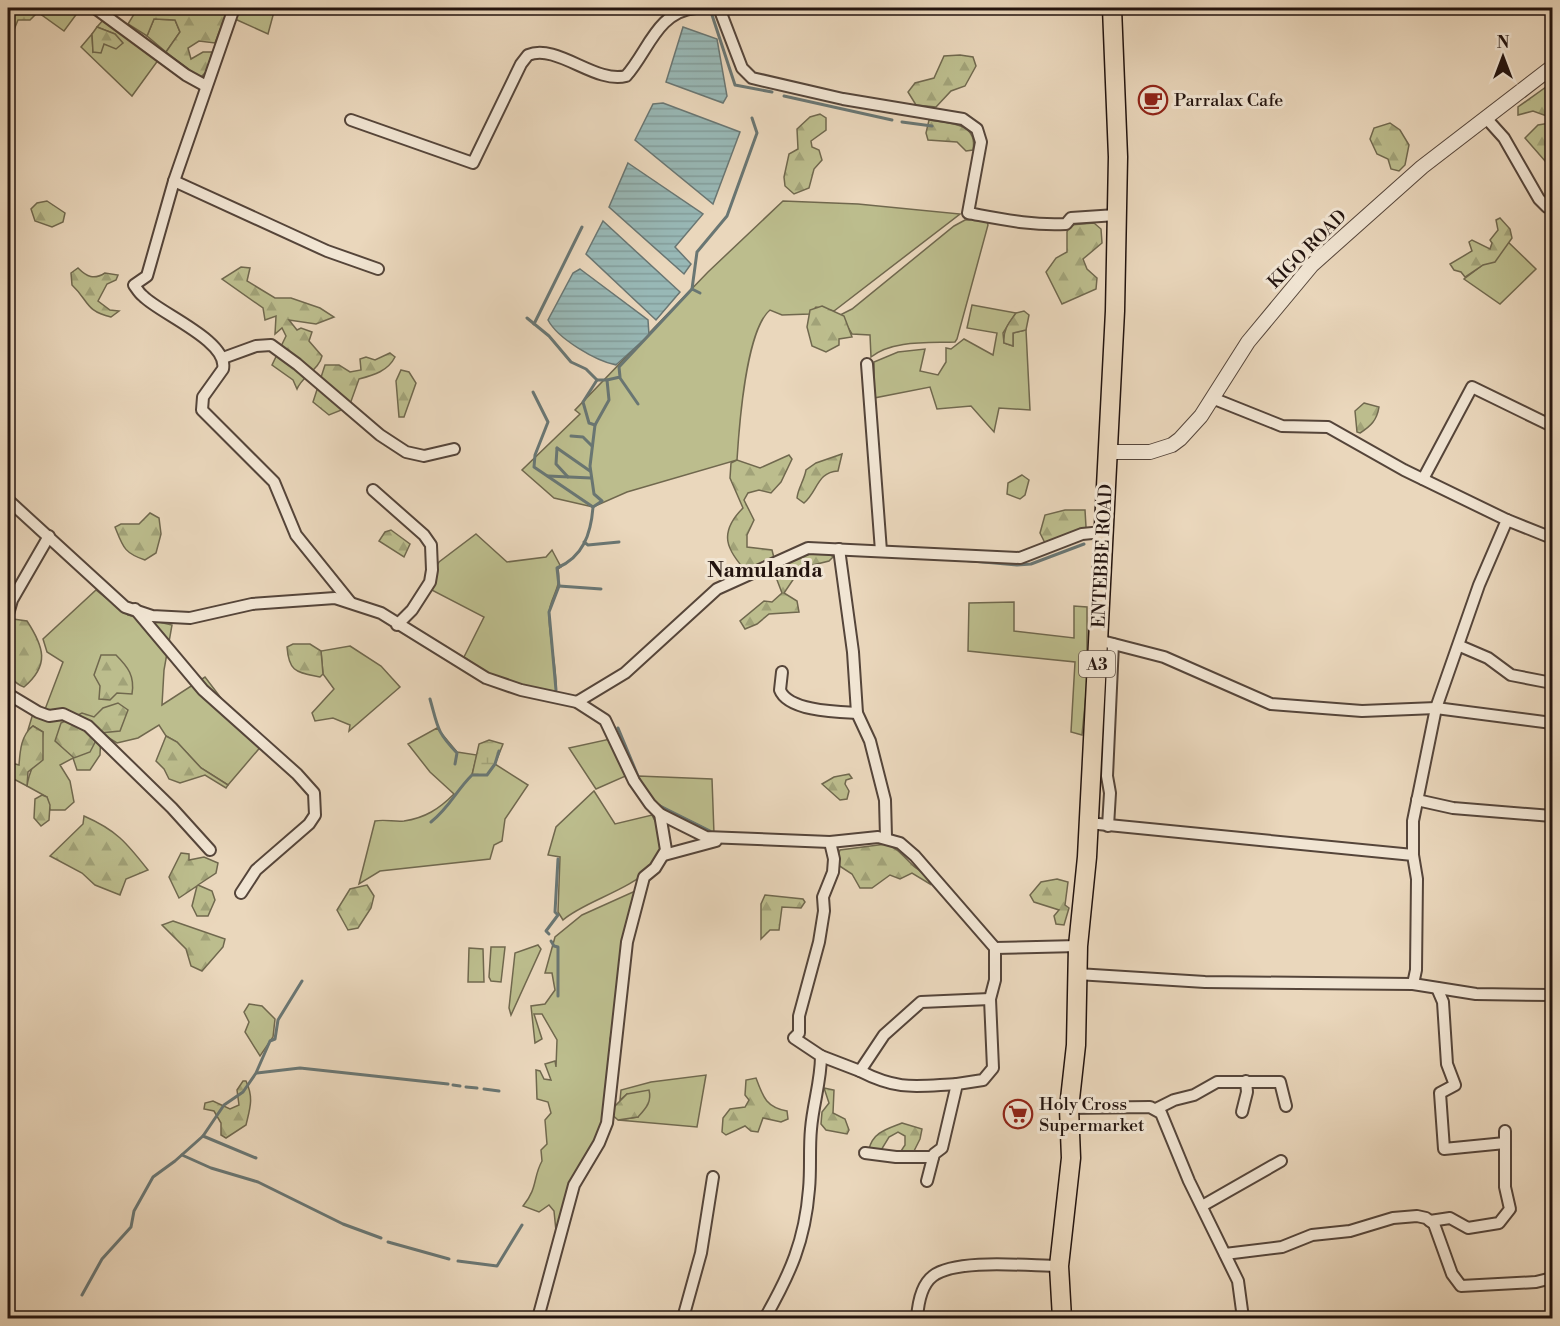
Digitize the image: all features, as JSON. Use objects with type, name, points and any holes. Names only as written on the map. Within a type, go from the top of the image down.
[{"type":"main road","name":"ENTEBBE ROAD","points":[[1062,1318],[1059,1266],[1071,1158],[1069,1108],[1076,1045],[1078,946],[1088,823],[1099,775],[1105,642],[1103,532],[1115,311],[1116,84],[1112,8]]},
{"type":"street","points":[[95,8],[186,75],[206,86]]},
{"type":"street","points":[[234,8],[174,181],[147,276],[134,285],[142,296],[183,322],[223,358],[223,369],[204,397],[202,410],[274,482],[282,495],[292,529],[350,602]]},
{"type":"street","points":[[351,120],[473,163],[521,64],[528,55],[539,53],[555,57],[608,77],[626,76],[656,30],[679,12],[696,8]]},
{"type":"street","points":[[719,8],[742,68],[752,78],[843,99],[963,119],[977,129],[981,142],[968,213],[994,216],[1019,223],[1052,225],[1066,224],[1071,218],[1116,215]]},
{"type":"street","name":"KIGO ROAD","points":[[1106,452],[1150,452],[1172,445],[1201,416],[1248,342],[1312,265],[1399,186],[1552,67]]},
{"type":"street","points":[[1486,118],[1504,138],[1539,200],[1546,207],[1552,208]]},
{"type":"street","points":[[174,181],[306,242],[378,269]]},
{"type":"street","points":[[223,358],[256,346],[271,345],[380,435],[406,453],[419,456],[454,449]]},
{"type":"street","points":[[867,364],[880,516],[880,551]]},
{"type":"street","points":[[1423,479],[1472,387],[1552,426]]},
{"type":"street","points":[[1212,398],[1282,426],[1328,427],[1423,479],[1507,520],[1552,538]]},
{"type":"street","points":[[372,490],[424,534],[431,545],[430,582],[412,610],[398,625]]},
{"type":"street","points":[[8,500],[49,536],[111,597],[125,607],[135,608],[152,616],[190,618],[252,604],[335,598],[381,613],[486,678],[521,690],[577,702],[605,720],[634,781],[660,814],[666,838],[664,855]]},
{"type":"street","points":[[1413,984],[1416,970],[1417,890],[1412,840],[1417,800],[1436,708],[1460,646],[1479,585],[1507,520]]},
{"type":"street","points":[[577,702],[625,674],[717,589],[808,548],[1020,558],[1082,534],[1103,532]]},
{"type":"street","points":[[8,614],[17,591],[49,536]]},
{"type":"street","points":[[839,549],[853,652],[857,713],[870,741],[885,800],[886,837]]},
{"type":"street","points":[[135,608],[202,690],[297,774],[314,793],[315,815],[309,824],[256,870],[241,892]]},
{"type":"street","points":[[1105,642],[1178,662],[1271,704],[1362,711],[1436,708],[1552,723]]},
{"type":"street","points":[[1460,646],[1488,658],[1511,675],[1552,682]]},
{"type":"street","points":[[782,672],[780,690],[789,702],[826,711],[857,713]]},
{"type":"street","points":[[8,694],[38,712],[49,716],[63,714],[88,726],[172,808],[210,850]]},
{"type":"street","points":[[1099,775],[1110,793],[1108,826]]},
{"type":"street","points":[[1417,800],[1453,808],[1552,816]]},
{"type":"street","points":[[660,814],[706,837],[830,842],[886,837],[907,848],[995,948],[995,980],[990,999],[994,1062],[991,1074],[974,1083],[906,1088],[877,1080],[821,1056],[794,1038],[799,1033],[799,1016],[819,942],[824,911],[823,897],[832,872],[834,859],[830,842]]},
{"type":"street","points":[[1088,823],[1413,855]]},
{"type":"street","points":[[538,1318],[574,1185],[599,1143],[607,1123],[627,942],[644,877],[664,855],[722,839]]},
{"type":"street","points":[[995,948],[1078,946]]},
{"type":"street","points":[[1077,974],[1206,982],[1413,984],[1476,994],[1552,995]]},
{"type":"street","points":[[1437,988],[1443,1002],[1447,1064],[1455,1085],[1440,1093],[1444,1149],[1505,1143]]},
{"type":"street","points":[[860,1071],[884,1035],[921,1002],[990,999]]},
{"type":"street","points":[[765,1318],[790,1274],[801,1240],[809,1188],[811,1126],[821,1079],[821,1056]]},
{"type":"street","points":[[1069,1108],[1156,1109],[1174,1100],[1194,1095],[1217,1082],[1246,1081],[1280,1082],[1286,1106]]},
{"type":"street","points":[[1242,1112],[1247,1092],[1246,1081]]},
{"type":"street","points":[[927,1181],[933,1157],[942,1148],[957,1084]]},
{"type":"street","points":[[1156,1109],[1161,1113],[1238,1281],[1244,1318]]},
{"type":"street","points":[[1224,1254],[1282,1247],[1304,1237],[1350,1231],[1393,1218],[1417,1216],[1430,1221],[1450,1218],[1468,1228],[1499,1223],[1510,1209],[1506,1187],[1504,1131]]},
{"type":"street","points":[[865,1153],[896,1158],[933,1157]]},
{"type":"street","points":[[1202,1206],[1281,1161]]},
{"type":"street","points":[[683,1318],[701,1252],[713,1177]]},
{"type":"street","points":[[1430,1221],[1442,1240],[1452,1274],[1461,1286],[1536,1282],[1552,1278]]},
{"type":"street","points":[[917,1318],[919,1301],[926,1286],[932,1276],[942,1271],[987,1265],[1059,1266]]},
{"type":"green space","points":[[13,8],[42,8],[30,20],[18,20],[11,37],[8,34],[8,22]]},
{"type":"green space","points":[[42,8],[81,8],[64,31],[39,13]]},
{"type":"green space","points":[[135,8],[192,8],[208,12],[209,8],[228,8],[215,43],[199,41],[188,48],[191,59],[203,52],[212,52],[207,71],[200,78],[166,52],[180,32],[175,20],[154,19],[147,36],[128,24],[136,11]]},
{"type":"green space","points":[[239,8],[275,8],[268,34],[235,19]]},
{"type":"green space","points":[[104,19],[159,59],[132,96],[81,47],[92,34],[93,52],[104,44],[122,43],[115,34],[97,27]]},
{"type":"green space","points":[[154,19],[175,20],[180,32],[166,52],[147,36]]},
{"type":"green space","points":[[97,27],[115,34],[123,43],[116,49],[104,44],[101,53],[93,52],[92,34]]},
{"type":"green space","points":[[944,56],[973,57],[976,66],[965,86],[951,91],[936,107],[916,105],[908,92],[915,83],[934,78]]},
{"type":"green space","points":[[1546,87],[1552,95],[1552,118],[1533,111],[1518,115],[1518,107]]},
{"type":"green space","points":[[820,114],[826,118],[826,130],[811,141],[812,147],[819,150],[822,160],[814,169],[809,188],[794,194],[785,186],[784,177],[789,154],[798,149],[797,129],[810,117]]},
{"type":"green space","points":[[929,120],[967,129],[973,141],[973,150],[966,151],[957,142],[928,140],[926,133]]},
{"type":"green space","points":[[1390,123],[1400,130],[1409,145],[1405,165],[1399,171],[1391,169],[1388,159],[1377,154],[1370,139],[1374,128]]},
{"type":"green space","points":[[1550,123],[1552,125],[1552,169],[1525,138],[1538,125]]},
{"type":"green space","points":[[47,201],[65,213],[63,222],[52,227],[35,221],[31,209],[37,203]]},
{"type":"green space","points":[[783,201],[858,204],[960,214],[834,311],[816,307],[810,314],[782,315],[770,310],[755,337],[745,380],[737,460],[627,492],[593,507],[554,498],[522,470],[580,414],[575,410],[708,272]]},
{"type":"green space","points":[[1500,218],[1510,229],[1512,238],[1495,262],[1483,265],[1465,277],[1461,272],[1454,270],[1450,264],[1472,251],[1469,242],[1472,240],[1490,249],[1492,243],[1490,240],[1498,230],[1496,220]]},
{"type":"green space","points":[[965,220],[987,221],[988,225],[955,342],[900,345],[871,357],[870,335],[852,334],[840,315],[852,309],[954,226]]},
{"type":"green space","points":[[1094,223],[1101,229],[1102,243],[1083,259],[1087,269],[1097,278],[1096,289],[1062,304],[1046,272],[1056,258],[1067,252],[1067,232],[1070,225]]},
{"type":"green space","points":[[1505,239],[1536,269],[1500,304],[1464,279],[1488,261]]},
{"type":"green space","points":[[241,267],[250,268],[247,281],[275,298],[291,298],[320,308],[334,317],[316,324],[289,320],[297,330],[301,328],[312,332],[309,341],[322,356],[318,365],[297,389],[293,380],[272,365],[286,336],[282,328],[275,334],[276,316],[265,320],[263,308],[222,279]]},
{"type":"green space","points":[[78,268],[84,274],[91,276],[105,273],[118,275],[116,280],[107,284],[98,301],[110,310],[119,311],[111,317],[96,312],[88,305],[72,285],[71,273]]},
{"type":"green space","points":[[972,305],[1016,313],[1003,333],[1004,343],[1013,346],[1013,333],[1026,330],[1030,410],[999,408],[994,432],[971,406],[937,409],[930,387],[874,398],[874,362],[898,352],[925,349],[920,371],[938,375],[946,362],[946,348],[951,349],[964,339],[993,355],[997,333],[967,328]]},
{"type":"green space","points":[[822,306],[844,316],[852,337],[839,339],[839,345],[826,352],[812,346],[807,327],[810,310]]},
{"type":"green space","points":[[1024,311],[1029,315],[1026,330],[1013,333],[1013,346],[1004,343],[1004,334],[1008,324],[1016,313]]},
{"type":"green space","points":[[390,353],[395,357],[389,366],[359,379],[349,407],[329,415],[313,402],[325,365],[339,365],[350,372],[361,370],[360,359],[366,357],[375,360]]},
{"type":"green space","points":[[401,370],[409,372],[416,383],[404,417],[399,417],[396,381]]},
{"type":"green space","points":[[1364,403],[1379,407],[1373,422],[1360,433],[1357,432],[1355,411]]},
{"type":"green space","points":[[842,454],[838,471],[831,472],[822,478],[804,503],[797,498],[806,470],[816,463]]},
{"type":"green space","points":[[789,455],[792,459],[781,482],[771,493],[759,490],[748,493],[744,500],[754,520],[747,535],[747,547],[772,550],[774,558],[748,573],[734,557],[728,541],[730,525],[743,508],[730,478],[731,463],[737,460],[760,468]]},
{"type":"green space","points":[[1022,475],[1029,480],[1025,495],[1020,499],[1007,494],[1008,483]]},
{"type":"green space","points":[[1065,510],[1085,510],[1086,527],[1082,537],[1047,547],[1040,533],[1045,515]]},
{"type":"green space","points":[[150,513],[159,518],[161,534],[156,553],[145,560],[128,552],[115,527],[121,524],[139,524]]},
{"type":"green space","points":[[391,530],[410,544],[404,557],[379,541],[385,532]]},
{"type":"green space","points":[[476,534],[507,562],[546,557],[552,550],[561,567],[558,569],[558,583],[549,615],[556,696],[489,674],[464,657],[484,617],[424,586],[439,562]]},
{"type":"green space","points":[[825,549],[833,557],[829,561],[801,568],[784,593],[797,601],[799,612],[769,614],[757,624],[745,629],[740,621],[764,601],[772,602],[782,593],[774,572],[791,560]]},
{"type":"green space","points":[[96,590],[128,615],[172,625],[164,670],[162,705],[205,677],[221,698],[215,701],[263,744],[228,785],[201,768],[177,742],[166,736],[159,725],[138,738],[117,743],[101,733],[100,755],[90,770],[77,770],[73,758],[60,765],[70,781],[74,802],[65,810],[50,810],[47,797],[27,786],[43,732],[33,726],[28,730],[34,710],[44,712],[63,662],[47,652],[43,639]]},
{"type":"green space","points":[[1014,602],[1014,631],[1074,638],[1074,606],[1087,607],[1087,684],[1082,735],[1071,732],[1075,662],[968,651],[969,603]]},
{"type":"green space","points":[[13,619],[27,621],[37,639],[42,656],[38,671],[24,687],[16,683],[11,676],[6,657],[6,647]]},
{"type":"green space","points":[[293,644],[310,644],[321,651],[323,674],[320,677],[300,672],[292,667],[287,647]]},
{"type":"green space","points":[[350,646],[381,666],[400,687],[349,731],[350,725],[333,718],[315,721],[312,713],[334,689],[323,674],[321,651]]},
{"type":"green space","points":[[101,655],[116,655],[124,664],[130,672],[132,694],[117,693],[110,700],[99,699],[100,686],[94,675]]},
{"type":"green space","points":[[118,703],[128,710],[120,731],[100,733],[90,752],[74,758],[55,741],[61,723],[82,713],[94,717],[103,708]]},
{"type":"green space","points":[[33,726],[43,732],[43,760],[28,772],[27,786],[8,776],[8,762],[19,765],[24,739]]},
{"type":"green space","points":[[437,728],[457,752],[477,755],[472,775],[486,775],[495,764],[528,785],[505,819],[502,841],[494,845],[490,859],[380,871],[359,884],[375,821],[404,821],[419,818],[443,804],[454,794],[430,772],[408,744]]},
{"type":"green space","points":[[166,736],[177,742],[201,768],[228,785],[226,788],[205,775],[180,783],[169,779],[164,769],[156,761]]},
{"type":"green space","points":[[610,739],[628,775],[596,789],[569,748]]},
{"type":"green space","points":[[489,740],[503,744],[495,764],[487,775],[472,775],[479,744]]},
{"type":"green space","points":[[849,774],[852,778],[846,780],[845,784],[849,791],[847,799],[840,800],[822,784],[834,777]]},
{"type":"green space","points":[[638,776],[712,779],[714,834],[660,805],[651,798]]},
{"type":"green space","points":[[594,791],[615,824],[652,815],[660,837],[659,855],[649,869],[634,881],[563,920],[558,912],[560,857],[548,855],[556,827]]},
{"type":"green space","points":[[42,795],[47,797],[50,805],[49,820],[41,826],[34,818],[35,799]]},
{"type":"green space","points":[[84,816],[104,826],[120,838],[148,870],[126,879],[120,895],[95,885],[82,873],[50,856],[83,824]]},
{"type":"green space","points":[[886,844],[927,874],[930,884],[912,873],[900,879],[890,875],[872,888],[860,888],[852,874],[838,865],[837,858],[840,850]]},
{"type":"green space","points":[[181,853],[189,854],[189,860],[204,857],[218,863],[216,873],[198,885],[212,891],[215,900],[208,916],[197,916],[192,906],[197,886],[179,898],[169,877]]},
{"type":"green space","points":[[1057,879],[1068,882],[1065,905],[1069,908],[1064,925],[1056,924],[1054,916],[1059,910],[1034,902],[1030,895],[1041,882]]},
{"type":"green space","points":[[367,885],[374,896],[371,908],[358,928],[348,930],[337,910],[350,889]]},
{"type":"green space","points":[[637,892],[618,1009],[610,1039],[614,1074],[611,1108],[582,1170],[562,1233],[556,1231],[554,1211],[549,1205],[539,1212],[523,1206],[531,1194],[542,1161],[541,1150],[547,1144],[545,1120],[551,1113],[548,1102],[537,1099],[536,1070],[540,1071],[544,1079],[551,1080],[545,1064],[555,1061],[556,1067],[557,1040],[542,1014],[534,1014],[542,1039],[535,1043],[531,1006],[545,1004],[555,990],[552,973],[545,973],[555,937],[582,915]]},
{"type":"green space","points":[[765,895],[803,899],[805,902],[801,908],[782,907],[779,930],[770,930],[761,939],[761,904]]},
{"type":"green space","points":[[173,921],[225,939],[223,947],[202,971],[191,966],[186,949],[162,925]]},
{"type":"green space","points":[[538,945],[541,949],[511,1015],[509,1008],[515,953]]},
{"type":"green space","points":[[491,947],[505,947],[501,982],[491,981],[489,977]]},
{"type":"green space","points":[[469,948],[483,949],[484,982],[468,982]]},
{"type":"green space","points":[[249,1004],[262,1006],[275,1019],[273,1037],[260,1056],[245,1032],[249,1022],[244,1012]]},
{"type":"green space","points":[[706,1075],[697,1127],[618,1120],[638,1117],[627,1094],[620,1100],[621,1090],[651,1082]]},
{"type":"green space","points":[[756,1078],[766,1100],[774,1107],[787,1111],[788,1119],[781,1122],[763,1118],[758,1132],[751,1131],[745,1126],[726,1135],[722,1132],[723,1118],[730,1109],[745,1107],[749,1100],[745,1095],[746,1080]]},
{"type":"green space","points":[[243,1081],[246,1081],[251,1098],[246,1125],[226,1138],[221,1135],[221,1123],[214,1111],[204,1109],[205,1103],[213,1101],[230,1109],[239,1105],[237,1090]]},
{"type":"green space","points":[[824,1088],[834,1090],[833,1113],[845,1119],[849,1130],[847,1134],[826,1130],[821,1124],[822,1112],[829,1103]]},
{"type":"green space","points":[[649,1090],[649,1101],[638,1117],[618,1120],[609,1112],[627,1094]]},
{"type":"green space","points":[[902,1123],[922,1129],[912,1155],[899,1154],[905,1145],[905,1136],[898,1132],[889,1137],[880,1152],[869,1149],[877,1135]]},
{"type":"water","points":[[683,27],[717,39],[727,96],[723,103],[666,82]]},
{"type":"water","points":[[663,103],[740,132],[713,204],[635,140],[653,104]]},
{"type":"water","points":[[628,163],[703,214],[675,247],[691,264],[684,274],[609,207]]},
{"type":"water","points":[[603,221],[680,292],[656,320],[586,254]]},
{"type":"water","points":[[580,269],[648,320],[649,335],[616,365],[598,359],[578,348],[560,334],[548,320],[573,273]]},
{"type":"waterway","points":[[712,15],[735,85],[772,92]]},
{"type":"waterway","points":[[784,96],[892,120]]},
{"type":"waterway","points":[[692,289],[697,252],[727,216],[757,133],[752,118]]},
{"type":"waterway","points":[[902,122],[932,126]]},
{"type":"waterway","points":[[534,324],[582,227]]},
{"type":"waterway","points":[[607,380],[620,377],[619,367],[692,289],[700,293]]},
{"type":"waterway","points":[[527,318],[549,336],[571,362],[586,369],[597,380],[607,380],[609,400],[595,425],[590,466],[594,494],[602,501],[593,507],[584,544],[573,558],[557,568],[559,586],[549,612],[556,690]]},
{"type":"waterway","points":[[620,378],[638,404]]},
{"type":"waterway","points":[[595,425],[589,423],[583,402],[597,380]]},
{"type":"waterway","points":[[533,392],[548,422],[535,455],[534,467],[593,507]]},
{"type":"waterway","points":[[571,436],[583,437],[592,446]]},
{"type":"waterway","points":[[557,448],[590,471]]},
{"type":"waterway","points":[[557,448],[556,464],[568,477]]},
{"type":"waterway","points":[[548,476],[591,478]]},
{"type":"waterway","points":[[584,542],[588,545],[619,542]]},
{"type":"waterway","points":[[961,560],[1031,564],[1084,544]]},
{"type":"waterway","points":[[559,586],[601,589]]},
{"type":"waterway","points":[[430,699],[439,728],[457,753],[455,764]]},
{"type":"waterway","points":[[618,728],[640,781]]},
{"type":"waterway","points":[[431,822],[443,811],[472,775],[487,775],[495,764],[499,751]]},
{"type":"waterway","points":[[658,805],[710,831]]},
{"type":"waterway","points":[[549,934],[546,931],[558,915],[555,912],[558,859]]},
{"type":"waterway","points":[[551,941],[554,946],[558,947],[558,996]]},
{"type":"waterway","points":[[82,1295],[102,1259],[131,1227],[134,1211],[153,1177],[203,1136],[224,1105],[243,1092],[256,1073],[270,1041],[275,1039],[278,1020],[302,981]]},
{"type":"waterway","points":[[257,1073],[300,1068],[448,1084]]},
{"type":"waterway","points":[[453,1085],[460,1086]]},
{"type":"waterway","points":[[466,1087],[477,1088]]},
{"type":"waterway","points":[[484,1089],[499,1091]]},
{"type":"waterway","points":[[203,1136],[256,1158]]},
{"type":"waterway","points":[[182,1155],[211,1168],[258,1182],[343,1224],[381,1238]]},
{"type":"waterway","points":[[458,1261],[497,1266],[522,1225]]},
{"type":"waterway","points":[[388,1242],[449,1259]]},
{"type":"place","name":"Parralax Cafe","points":[[1153,100]]},
{"type":"place","name":"Holy Cross Supermarket","points":[[1018,1114]]},
{"type":"district","name":"Namulanda","points":[[765,570]]}]
